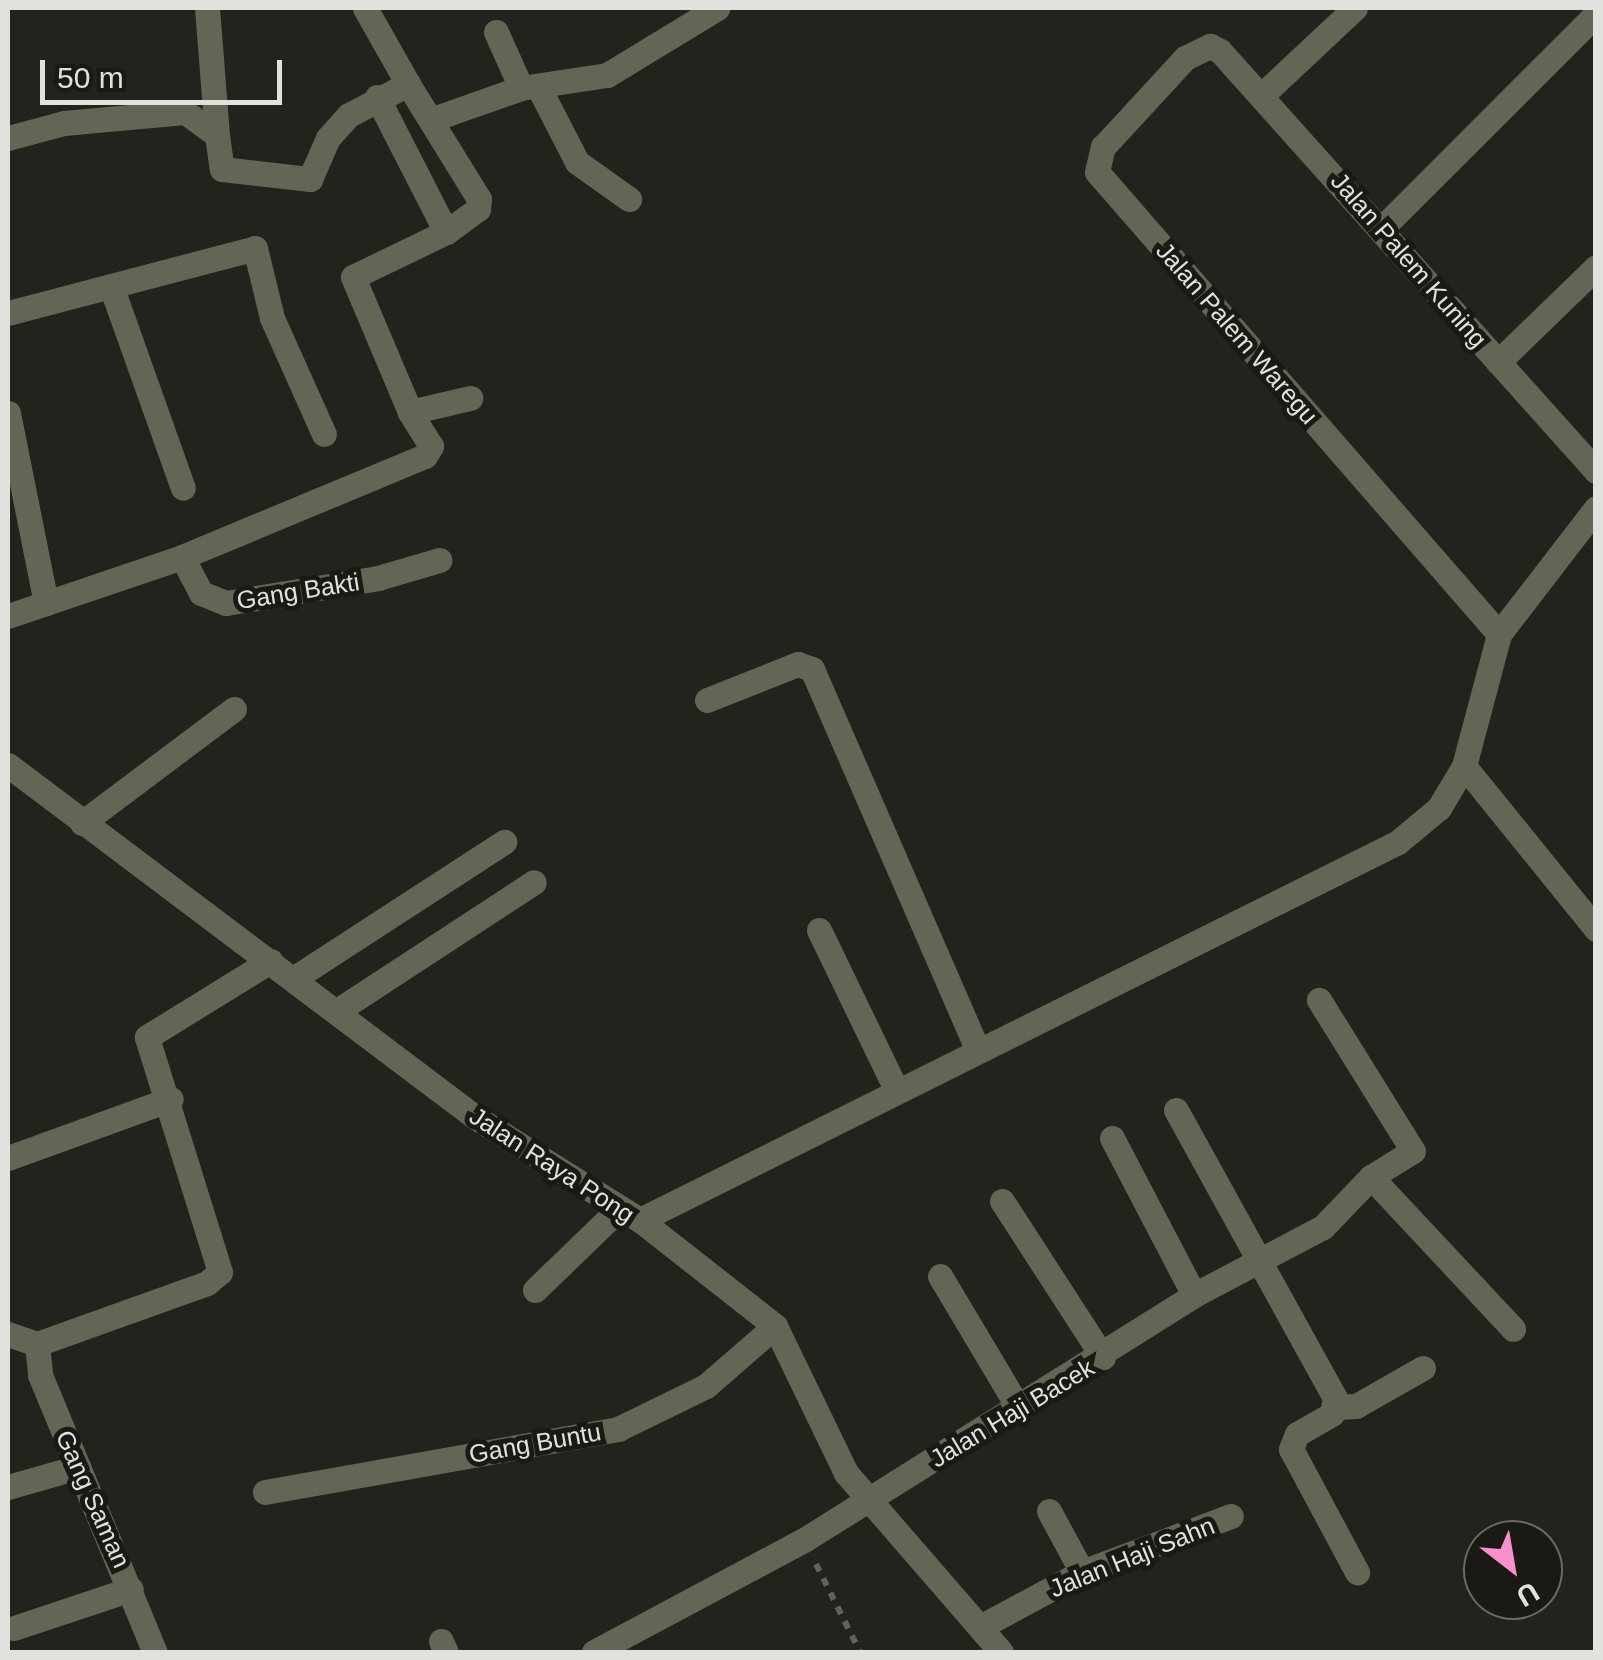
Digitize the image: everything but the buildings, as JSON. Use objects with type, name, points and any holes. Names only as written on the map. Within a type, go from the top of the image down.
[{"type":"street","points":[[208,8],[222,170],[310,179],[328,138],[377,97],[408,84]]},
{"type":"street","points":[[8,616],[182,557],[425,456],[431,446],[410,412],[353,277],[446,232],[478,209],[479,198],[365,8]]},
{"type":"street","points":[[433,120],[530,88],[607,75],[716,8]]},
{"type":"street","points":[[1262,94],[1355,8]]},
{"type":"street","points":[[1382,228],[1596,14]]},
{"type":"street","points":[[496,32],[576,162],[629,199]]},
{"type":"street","name":"Jalan Palem Waregu","points":[[1220,51],[1210,46],[1184,58],[1102,147],[1097,172],[1498,634]]},
{"type":"street","name":"Jalan Palem Kuning","points":[[1220,51],[1596,471]]},
{"type":"street","points":[[377,97],[446,232]]},
{"type":"street","points":[[8,138],[64,123],[185,112],[217,135]]},
{"type":"street","points":[[8,313],[255,248],[272,318],[324,434]]},
{"type":"street","points":[[1498,362],[1596,267]]},
{"type":"street","points":[[111,286],[183,488]]},
{"type":"street","points":[[410,412],[470,398]]},
{"type":"street","points":[[8,413],[46,603]]},
{"type":"street","points":[[535,1290],[630,1214],[897,1090],[1398,842],[1439,808],[1464,766],[1498,634],[1596,508]]},
{"type":"street","name":"Gang Bakti","points":[[182,557],[201,593],[226,604],[378,578],[439,560]]},
{"type":"street","points":[[707,700],[798,664],[812,669],[978,1050]]},
{"type":"street","points":[[82,823],[234,709]]},
{"type":"street","name":"Jalan Raya Pong","points":[[8,765],[475,1116],[630,1214],[775,1326],[866,1502],[1001,1652]]},
{"type":"street","points":[[1464,766],[1596,929]]},
{"type":"street","points":[[293,979],[504,842]]},
{"type":"street","points":[[337,1011],[534,882]]},
{"type":"street","points":[[819,930],[897,1090]]},
{"type":"street","points":[[8,1334],[37,1344],[207,1284],[220,1272],[171,1099],[148,1036],[270,961]]},
{"type":"street","name":"Jalan Haji Bacek","points":[[594,1652],[804,1540],[1020,1410],[1194,1296],[1323,1227],[1371,1177],[1413,1151],[1319,1000]]},
{"type":"street","points":[[8,1158],[171,1099]]},
{"type":"street","points":[[1176,1110],[1337,1407]]},
{"type":"street","points":[[1112,1138],[1194,1296]]},
{"type":"street","points":[[1371,1177],[1512,1329]]},
{"type":"street","points":[[1002,1201],[1103,1357]]},
{"type":"street","points":[[940,1276],[1020,1410]]},
{"type":"street","name":"Gang Buntu","points":[[266,1492],[618,1428],[722,1376],[775,1326]]},
{"type":"street","name":"Gang Saman","points":[[37,1344],[40,1375],[155,1652]]},
{"type":"street","points":[[1357,1572],[1291,1449],[1297,1434],[1337,1407],[1356,1406],[1424,1368]]},
{"type":"street","points":[[8,1487],[78,1467]]},
{"type":"street","points":[[1049,1512],[1082,1572]]},
{"type":"street","name":"Jalan Haji Sahn","points":[[980,1627],[1082,1572],[1231,1516]]},
{"type":"street","points":[[14,1628],[132,1589]]},
{"type":"path","points":[[804,1540],[860,1652]]}]
